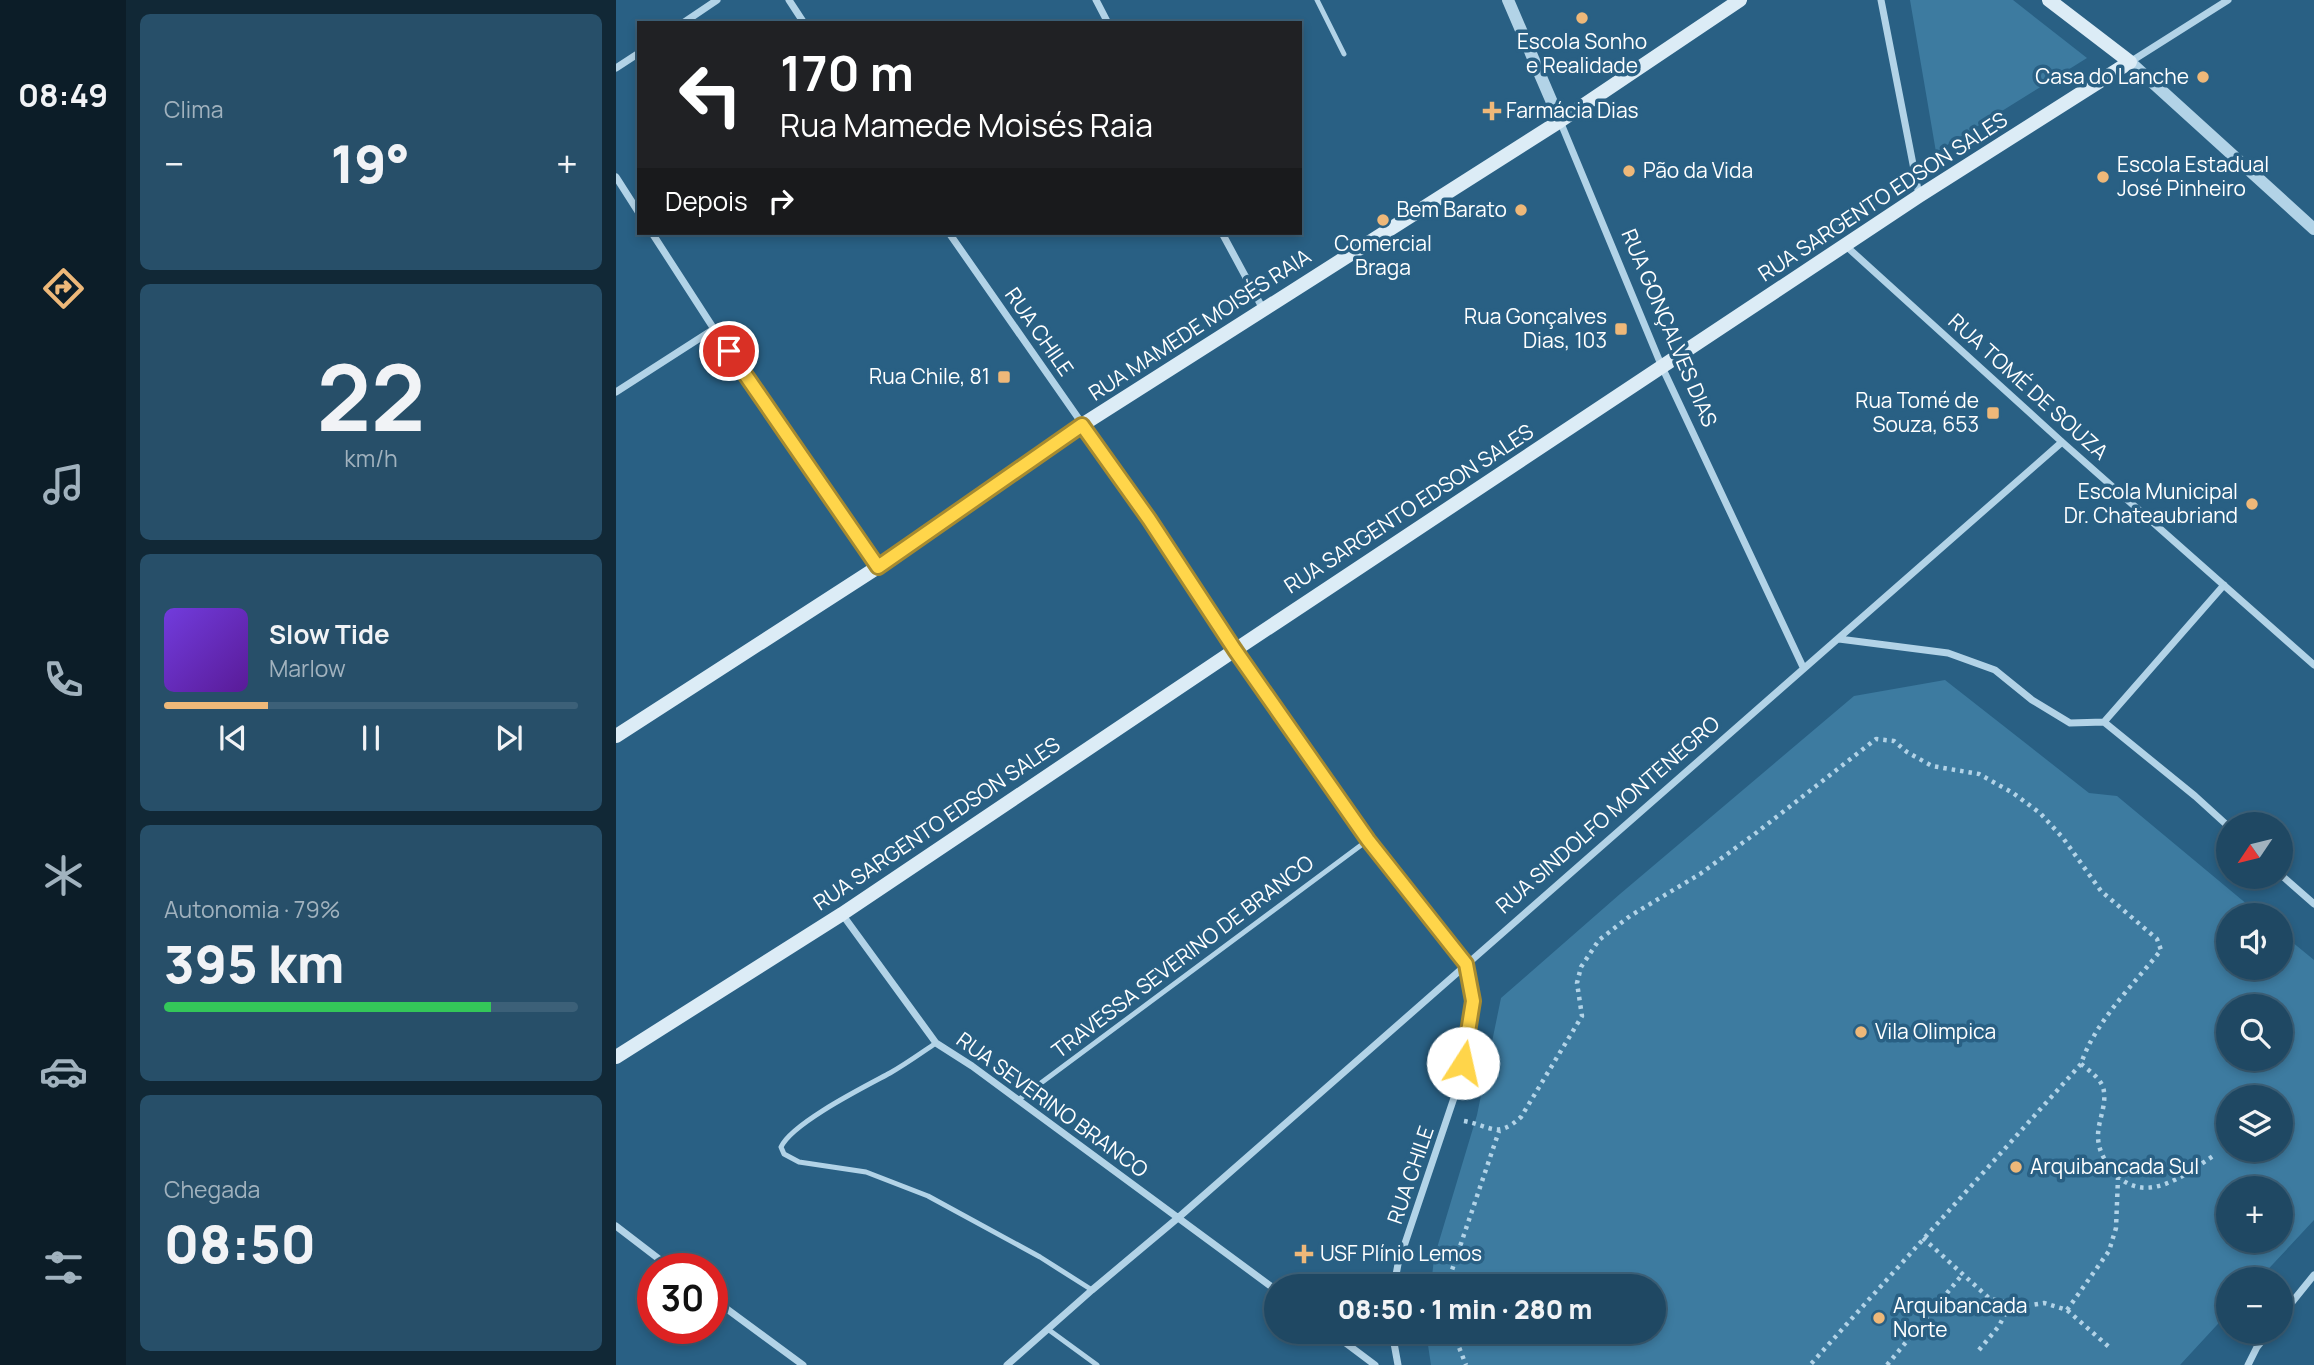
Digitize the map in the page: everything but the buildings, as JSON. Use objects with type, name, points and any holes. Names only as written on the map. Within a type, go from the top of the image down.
[{"type":"main road","name":"RUA MAMEDE MOISÉS RAIA","points":[[616,736],[878,567],[1082,425],[1560,121],[1740,0]]},
{"type":"main road","points":[[2049,0],[2130,62]]},
{"type":"main road","name":"RUA SARGENTO EDSON SALES","points":[[616,1057],[842,914],[1919,196],[2130,62]]},
{"type":"street","points":[[686,21],[717,0]]},
{"type":"street","points":[[789,0],[803,21]]},
{"type":"street","points":[[1096,0],[1107,21]]},
{"type":"street","name":"RUA GONÇALVES DIAS","points":[[1508,0],[1662,367],[1803,667]]},
{"type":"street","points":[[1881,0],[1919,196]]},
{"type":"street","name":"RUA SARGENTO EDSON SALES","points":[[2130,62],[2228,0]]},
{"type":"street","points":[[616,68],[637,54]]},
{"type":"street","points":[[2130,62],[2314,229]]},
{"type":"street","points":[[616,177],[637,210]]},
{"type":"street","points":[[653,235],[714,329],[878,567]]},
{"type":"street","name":"RUA CHILE","points":[[950,235],[1368,840],[1466,964],[1473,1001],[1468,1041],[1449,1118],[1396,1274]]},
{"type":"street","points":[[1223,235],[1263,309]]},
{"type":"street","name":"RUA TOMÉ DE SOUZA","points":[[1846,246],[2314,665]]},
{"type":"street","points":[[616,392],[714,329]]},
{"type":"street","name":"RUA SINDOLFO MONTENEGRO","points":[[1007,1365],[2062,442]]},
{"type":"street","points":[[2104,722],[2224,585]]},
{"type":"street","points":[[1839,639],[1948,653],[1995,670],[2032,700],[2070,723],[2104,722],[2216,815]]},
{"type":"street","points":[[2293,885],[2314,904]]},
{"type":"street","name":"RUA SEVERINO BRANCO","points":[[842,914],[936,1043],[1264,1281]]},
{"type":"street","points":[[616,1226],[651,1253]]},
{"type":"street","points":[[2293,1301],[2314,1275]]},
{"type":"street","points":[[728,1310],[803,1365]]},
{"type":"street","points":[[1347,1344],[1375,1365]]},
{"type":"street","points":[[1394,1344],[1398,1365]]},
{"type":"street","points":[[2248,1365],[2259,1344]]},
{"type":"lane","points":[[1317,0],[1345,54]]},
{"type":"lane","name":"TRAVESSA SEVERINO DE BRANCO","points":[[1018,1100],[1368,840]]},
{"type":"lane","points":[[936,1043],[827,1108],[788,1137],[781,1147],[784,1154],[799,1162],[866,1172],[928,1196],[1040,1256],[1092,1290]]},
{"type":"lane","points":[[1049,1329],[1097,1365]]},
{"type":"path","points":[[1449,1118],[1499,1131],[1509,1128],[1521,1117],[1582,1016],[1577,983],[1581,967],[1599,940],[1630,916],[1700,874],[1876,739],[1894,741],[1906,752],[1932,766],[1979,774],[2013,793],[2040,813],[2063,838],[2101,891],[2157,939],[2161,950],[2101,1026],[2086,1048],[2081,1064],[1810,1365]]},
{"type":"path","points":[[2081,1064],[2097,1077],[2104,1091],[2098,1135],[2103,1159],[2118,1178],[2134,1186],[2153,1188],[2179,1179],[2213,1156]]},
{"type":"path","points":[[1451,1274],[1499,1131]]},
{"type":"path","points":[[2067,1310],[2109,1251],[2116,1228],[2118,1178]]},
{"type":"path","points":[[1923,1238],[1990,1299],[2025,1306],[2044,1303],[2067,1310],[2109,1347]]},
{"type":"path","points":[[1887,1365],[1962,1275]]},
{"type":"path","points":[[1979,1350],[1999,1326],[2010,1304]]},
{"type":"path","points":[[1458,1344],[1466,1365]]},
{"type":"shaded area","points":[[1910,0],[2013,0],[2087,58],[1936,152]]},
{"type":"shaded area","name":"Vila Olimpica","points":[[1945,680],[2089,793],[2117,796],[2216,878],[2216,889],[2229,889],[2246,903],[2216,903],[2216,980],[2293,980],[2293,943],[2314,960],[2314,1220],[2293,1243],[2293,1176],[2216,1176],[2216,1253],[2283,1253],[2270,1267],[2216,1267],[2216,1326],[2180,1365],[1431,1365],[1428,1344],[1666,1344],[1666,1274],[1432,1274],[1434,1258],[1477,1115],[1501,998],[1854,696]]},
{"type":"place","name":"Escola Sonho e Realidade","points":[[1582,18]]},
{"type":"place","name":"Casa do Lanche","points":[[2203,77]]},
{"type":"place","name":"Farmácia Dias","points":[[1492,111]]},
{"type":"place","name":"Pão da Vida","points":[[1629,171]]},
{"type":"place","name":"Escola Estadual José Pinheiro","points":[[2103,177]]},
{"type":"place","name":"Bem Barato","points":[[1521,210]]},
{"type":"place","name":"Comercial Braga","points":[[1383,220]]},
{"type":"place","name":"Rua Gonçalves Dias, 103","points":[[1621,329]]},
{"type":"place","name":"Rua Chile, 81","points":[[1004,377]]},
{"type":"place","name":"Rua Tomé de Souza, 653","points":[[1993,413]]},
{"type":"place","name":"Escola Municipal Dr. Chateaubriand","points":[[2252,504]]},
{"type":"place","name":"Vila Olimpica","points":[[1861,1032]]},
{"type":"place","name":"Arquibancada Sul","points":[[2016,1167]]},
{"type":"place","name":"USF Plínio Lemos","points":[[1304,1254]]},
{"type":"place","name":"Arquibancada Norte","points":[[1879,1318]]},
{"type":"route","points":[[729,351],[878,567],[1082,425],[1368,840],[1466,964],[1473,1001],[1463,1063]]}]
